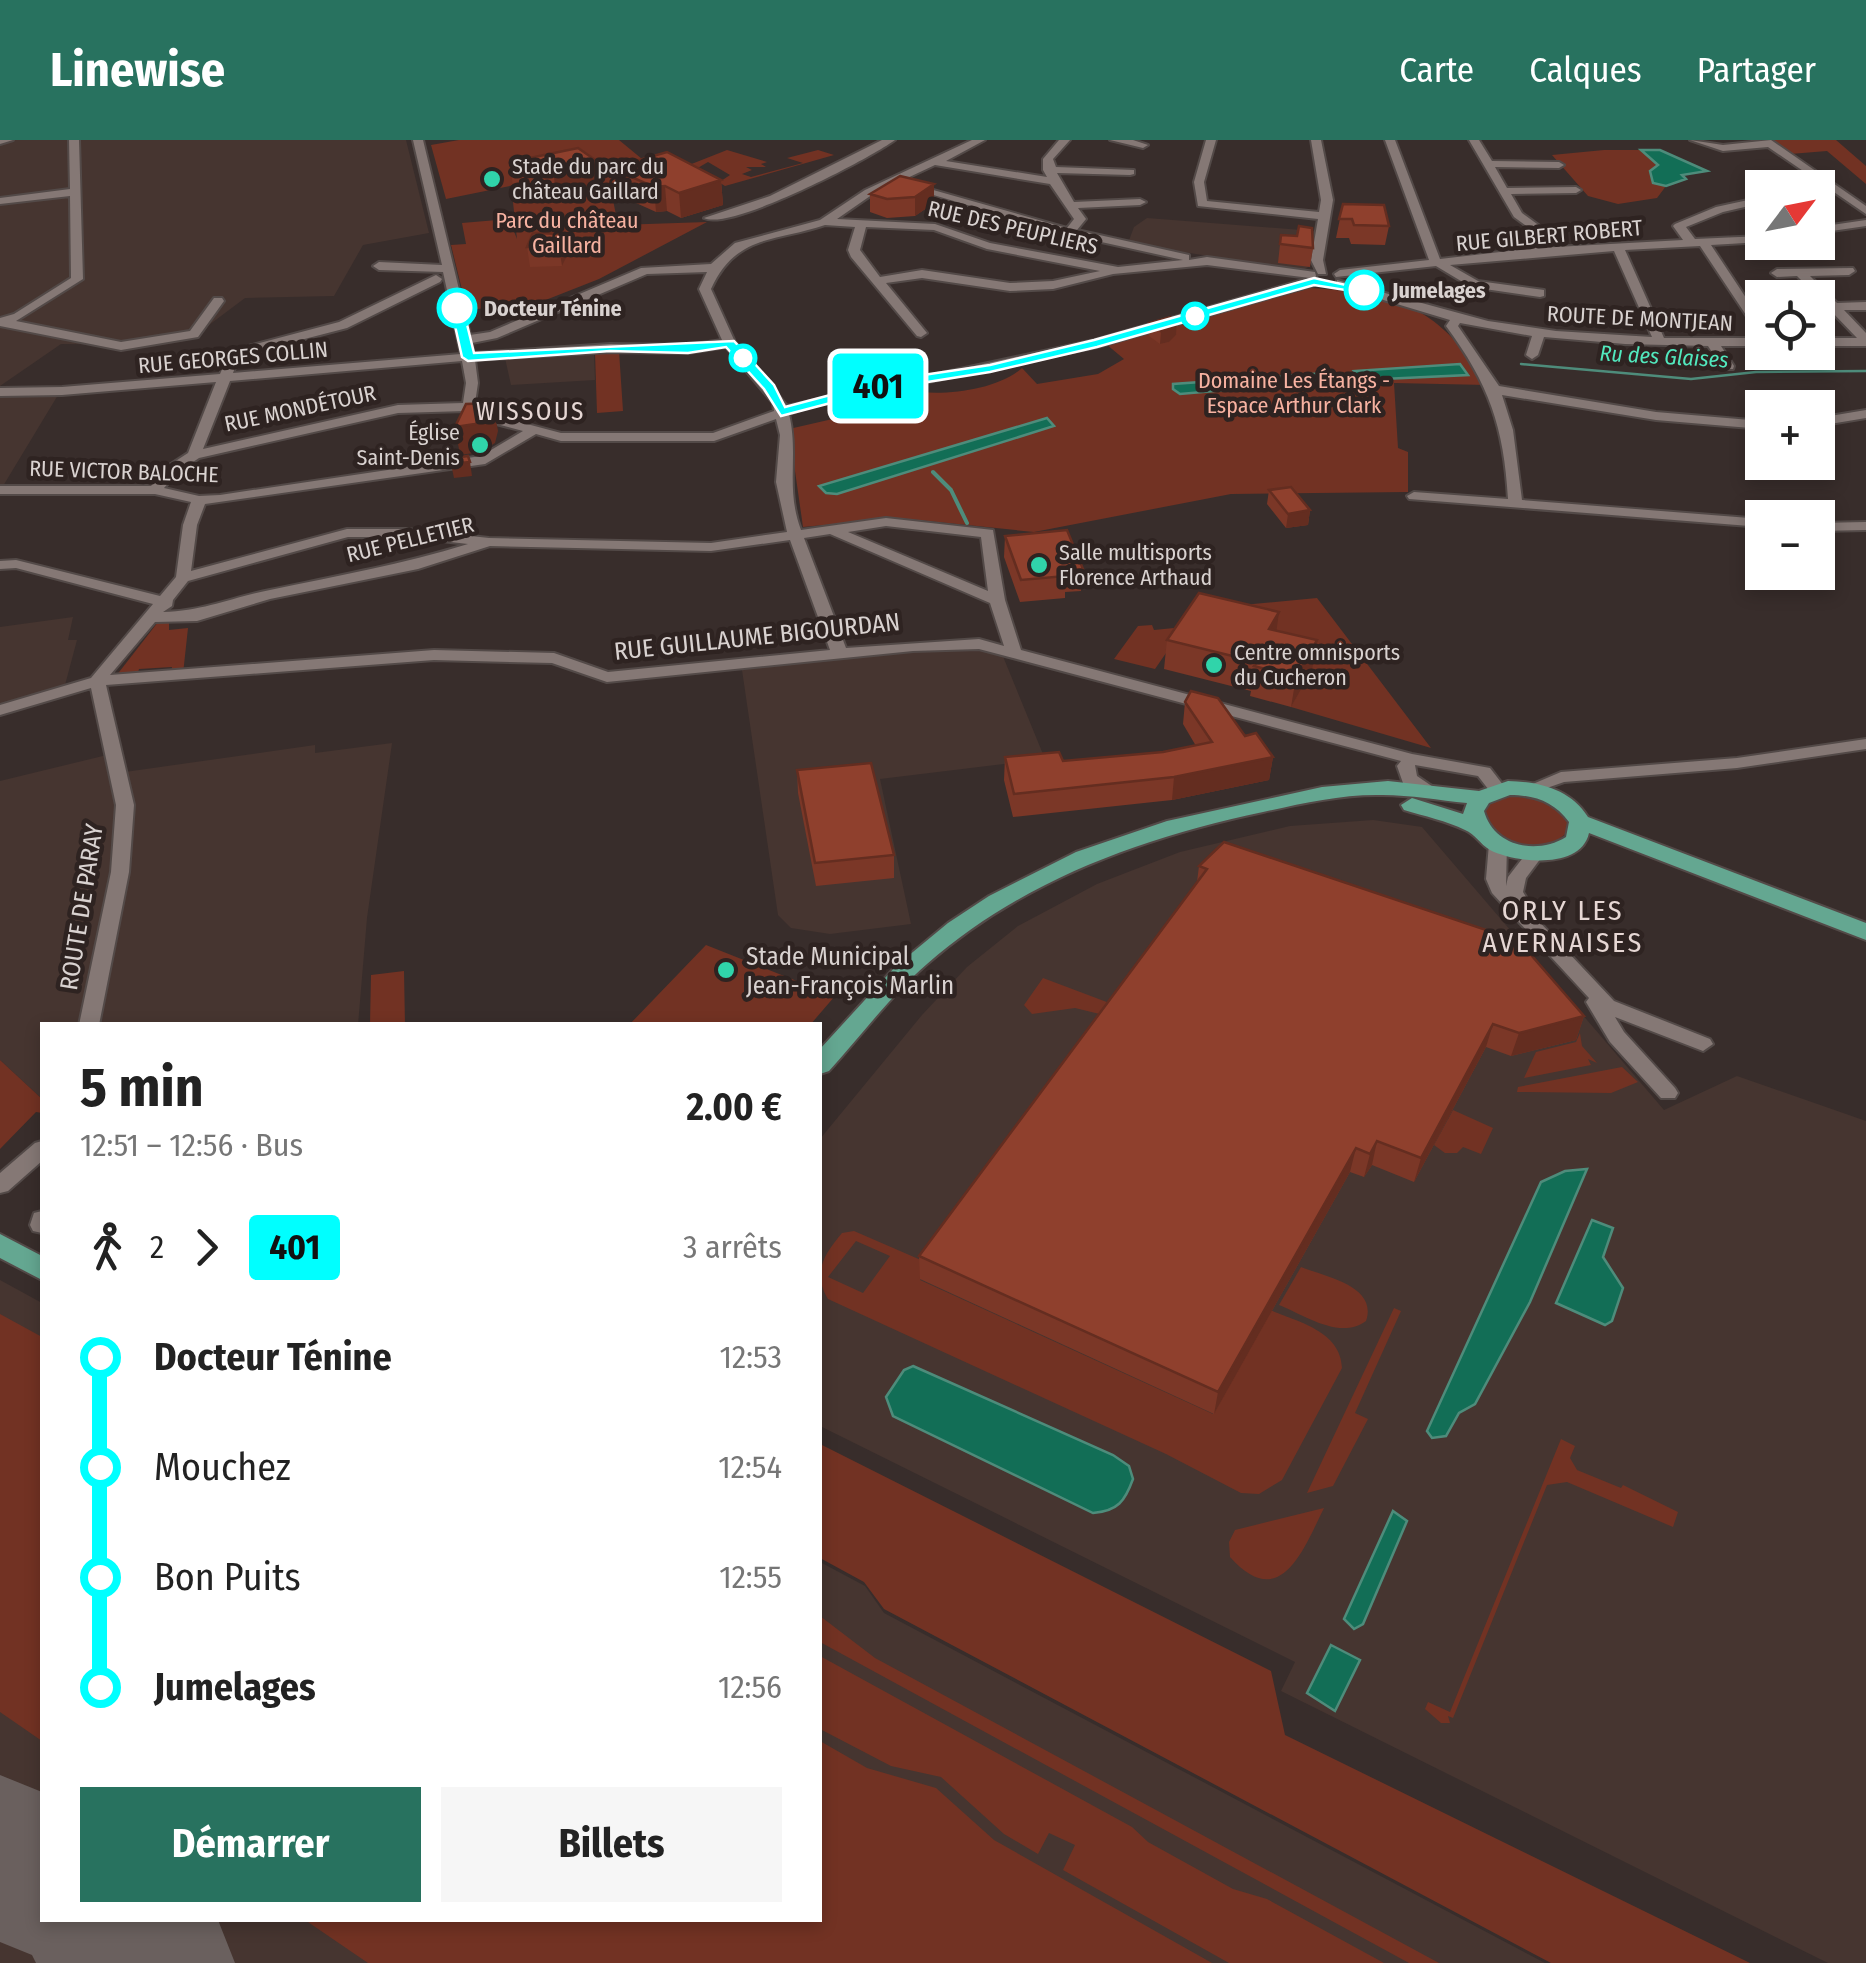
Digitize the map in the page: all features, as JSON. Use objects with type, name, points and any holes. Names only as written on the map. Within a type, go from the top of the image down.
[{"type":"main road","points":[[822,1063],[919,958],[1021,887],[1139,836],[1283,802],[1375,788],[1432,794],[1530,789],[1576,815],[1866,932]]},
{"type":"main road","points":[[1477,826],[1474,811],[1490,794]]},
{"type":"main road","points":[[1283,802],[1386,800],[1443,812],[1477,826],[1498,844],[1535,854],[1572,845],[1772,896]]},
{"type":"main road","points":[[1572,845],[1580,834],[1576,815]]},
{"type":"main road","points":[[0,1245],[40,1268]]},
{"type":"street","points":[[0,141],[8,140]]},
{"type":"street","points":[[0,322],[18,318],[78,279],[74,140]]},
{"type":"street","points":[[418,140],[441,267],[452,285],[466,340],[472,382],[468,415]]},
{"type":"street","points":[[710,218],[726,218],[752,207],[890,140]]},
{"type":"street","points":[[466,340],[493,335],[652,269],[712,268],[752,240],[824,222],[892,181],[980,140]]},
{"type":"street","points":[[1065,140],[1048,159],[1051,176],[1080,219],[1069,232]]},
{"type":"street","points":[[1115,140],[1143,145]]},
{"type":"street","points":[[1210,140],[1199,182],[1202,204],[1326,216]]},
{"type":"street","points":[[1316,140],[1326,216],[1316,276]]},
{"type":"street","points":[[1390,140],[1435,261],[1475,284],[1540,293]]},
{"type":"street","points":[[1474,140],[1518,215],[1538,229],[1531,252]]},
{"type":"street","points":[[1695,140],[1724,148],[1766,142],[1866,211]]},
{"type":"street","points":[[935,162],[1051,176],[1130,172]]},
{"type":"street","points":[[1488,164],[1559,164]]},
{"type":"street","points":[[892,181],[1069,232],[1207,261]]},
{"type":"street","points":[[1504,191],[1576,190]]},
{"type":"street","points":[[0,201],[76,192]]},
{"type":"street","points":[[1835,195],[1842,195]]},
{"type":"street","points":[[1070,205],[1140,202]]},
{"type":"street","points":[[1745,204],[1679,226],[1699,245],[1745,307]]},
{"type":"street","name":"RUE DES PEUPLIERS","points":[[824,222],[916,225],[948,231],[987,246],[1118,271],[1207,261],[1340,278]]},
{"type":"street","points":[[1835,228],[1866,223]]},
{"type":"street","points":[[861,224],[854,250],[921,333]]},
{"type":"street","name":"RUE GILBERT ROBERT","points":[[1340,278],[1531,252],[1745,241]]},
{"type":"street","points":[[1618,248],[1660,342]]},
{"type":"street","points":[[379,266],[441,267]]},
{"type":"street","points":[[194,456],[234,354],[343,324],[441,267]]},
{"type":"street","points":[[712,268],[707,300],[729,343],[770,388],[781,412],[787,435],[786,500],[840,654]]},
{"type":"street","points":[[878,281],[922,274],[1010,287],[1053,285],[1118,271]]},
{"type":"street","points":[[1777,273],[1849,271]]},
{"type":"street","points":[[1802,274],[1807,280]]},
{"type":"street","name":"RUE MONDÉTOUR","points":[[155,490],[173,469],[194,456],[398,409],[468,415],[561,437],[714,437],[781,412],[883,385],[990,368],[1116,338],[1316,276]]},
{"type":"street","name":"ROUTE DE MONTJEAN","points":[[1340,278],[1457,318],[1539,333],[1660,342],[1745,342]]},
{"type":"street","points":[[0,322],[56,336],[136,346],[194,334],[218,301]]},
{"type":"street","points":[[1835,306],[1866,306]]},
{"type":"street","points":[[1835,313],[1864,344]]},
{"type":"street","points":[[1457,318],[1452,326],[1482,360],[1497,390],[1513,457],[1514,504]]},
{"type":"street","points":[[1532,355],[1539,333]]},
{"type":"street","points":[[1622,340],[1627,358]]},
{"type":"street","points":[[1712,342],[1728,366]]},
{"type":"street","name":"RUE GEORGES COLLIN","points":[[0,392],[62,392],[610,348],[688,350],[729,343]]},
{"type":"street","points":[[1835,343],[1864,344]]},
{"type":"street","points":[[1497,390],[1656,416],[1745,423]]},
{"type":"street","points":[[1835,419],[1866,414]]},
{"type":"street","name":"RUE VICTOR BALOCHE","points":[[0,490],[155,490],[199,500],[485,460],[534,430]]},
{"type":"street","points":[[446,463],[456,444]]},
{"type":"street","points":[[1414,496],[1745,522]]},
{"type":"street","points":[[98,681],[155,617],[183,578],[190,525],[199,500]]},
{"type":"street","name":"RUE PELLETIER","points":[[155,617],[197,616],[267,596],[414,566],[489,542],[711,547],[901,522],[988,533],[997,600]]},
{"type":"street","points":[[1835,527],[1866,526]]},
{"type":"street","points":[[830,530],[997,600],[1014,652]]},
{"type":"street","points":[[183,578],[347,533],[406,533],[489,542]]},
{"type":"street","points":[[0,565],[16,564],[166,603]]},
{"type":"street","name":"RUE GUILLAUME BIGOURDAN","points":[[0,710],[98,681],[494,653],[554,658],[607,677],[979,644],[1411,759],[1484,772],[1490,794]]},
{"type":"street","name":"ROUTE DE PARAY","points":[[90,1022],[120,872],[125,804],[98,681]]},
{"type":"street","points":[[1530,789],[1561,777],[1737,762],[1866,744]]},
{"type":"street","points":[[1411,759],[1406,766],[1409,779],[1432,794]]},
{"type":"street","points":[[1576,815],[1575,788],[1596,776]]},
{"type":"street","points":[[1498,844],[1498,888],[1590,992],[1617,1037],[1668,1093]]},
{"type":"street","points":[[1535,854],[1518,876],[1514,892],[1542,938]]},
{"type":"street","points":[[1590,992],[1638,1021],[1703,1044]]},
{"type":"street","points":[[1638,1021],[1633,1037],[1638,1057]]},
{"type":"street","points":[[0,1185],[40,1150]]},
{"type":"shaded area","points":[[0,140],[406,140],[429,233],[363,245],[334,296],[245,298],[189,340],[161,345],[61,344],[0,386]]},
{"type":"shaded area","points":[[1641,150],[1660,150],[1707,171],[1682,175],[1686,179],[1666,186],[1653,183],[1650,171],[1658,165]]},
{"type":"shaded area","points":[[1147,218],[1314,231],[1310,266],[1301,271],[1128,243],[1134,227]]},
{"type":"shaded area","points":[[594,353],[595,380],[511,385],[505,358]]},
{"type":"shaded area","points":[[1460,364],[1468,375],[1361,380],[1354,371]]},
{"type":"shaded area","points":[[1326,373],[1342,380],[1180,394],[1173,389],[1173,384]]},
{"type":"shaded area","points":[[0,388],[58,395],[0,491]]},
{"type":"shaded area","points":[[1047,418],[1054,426],[837,494],[826,493],[819,486]]},
{"type":"shaded area","points":[[73,617],[68,640],[77,640],[65,685],[0,706],[0,627]]},
{"type":"shaded area","points":[[968,649],[1002,654],[1045,759],[880,779],[911,924],[830,934],[791,928],[778,915],[742,670],[909,650]]},
{"type":"shaded area","points":[[392,743],[367,918],[358,1022],[40,1022],[40,1097],[0,1060],[0,781],[107,755],[111,774],[315,745],[315,753]]},
{"type":"shaded area","points":[[1373,820],[1422,827],[1664,1110],[1737,1076],[1866,1121],[1866,1963],[1828,1963],[1281,1691],[1295,1662],[822,1427],[822,1137],[922,1015],[967,967],[1018,926],[1097,884],[1180,852],[1290,826]]},
{"type":"shaded area","points":[[1587,1169],[1530,1302],[1475,1404],[1459,1413],[1446,1436],[1432,1438],[1427,1431],[1541,1182],[1565,1171]]},
{"type":"shaded area","points":[[1592,1220],[1613,1228],[1603,1257],[1623,1288],[1612,1321],[1605,1325],[1556,1303]]},
{"type":"shaded area","points":[[0,1280],[40,1302],[40,1922],[822,1922],[822,1563],[865,1586],[884,1613],[1545,1963],[0,1963]]},
{"type":"shaded area","points":[[913,1366],[1113,1455],[1129,1466],[1133,1479],[1127,1493],[1115,1507],[1093,1513],[893,1416],[886,1397],[904,1370]]},
{"type":"shaded area","points":[[1393,1511],[1407,1521],[1363,1624],[1354,1629],[1344,1619]]},
{"type":"shaded area","points":[[1331,1645],[1360,1660],[1335,1711],[1307,1693]]},
{"type":"green space","name":"Stade du parc du château Gaillard","points":[[459,140],[619,140],[642,159],[446,199],[431,145]]},
{"type":"green space","points":[[1769,140],[1836,140],[1866,166],[1866,184],[1827,151],[1790,154]]},
{"type":"green space","points":[[727,150],[767,162],[761,164],[766,167],[746,167],[752,170],[742,174],[751,177],[803,163],[787,158],[818,150],[834,155],[725,186],[712,178],[721,181],[730,175],[708,162],[696,169],[689,165]]},
{"type":"green space","points":[[1641,150],[1658,166],[1650,172],[1653,183],[1666,186],[1657,198],[1618,204],[1588,196],[1552,155]]},
{"type":"green space","name":"Parc du château Gaillard","points":[[635,164],[611,190],[618,225],[707,222],[599,279],[538,303],[467,310],[451,245],[466,244],[462,223],[509,219],[517,239],[512,193]]},
{"type":"green space","name":"Domaine Les Étangs - Espace Arthur Clark","points":[[1311,288],[1369,295],[1415,310],[1452,338],[1487,385],[1394,383],[1398,448],[1408,452],[1408,492],[1231,494],[1034,532],[899,518],[803,527],[789,429],[911,401],[907,390],[935,393],[983,387],[1022,368],[1037,384],[1098,374],[1124,359],[1106,344]]},
{"type":"green space","points":[[619,351],[623,411],[597,413],[595,353]]},
{"type":"green space","points":[[1317,598],[1431,748],[1291,707],[1242,605]]},
{"type":"green space","points":[[169,621],[169,630],[188,628],[183,674],[171,675],[172,667],[139,669],[137,676],[116,676],[158,622]]},
{"type":"green space","points":[[1152,625],[1154,630],[1184,627],[1155,669],[1114,659],[1138,626]]},
{"type":"green space","points":[[1508,795],[1550,802],[1567,818],[1567,832],[1545,845],[1518,845],[1505,840],[1487,823],[1484,810],[1491,801]]},
{"type":"green space","name":"Stade Municipal Jean-François Marlin","points":[[706,945],[835,996],[813,1022],[632,1022]]},
{"type":"green space","points":[[404,971],[405,1022],[370,1022],[371,975]]},
{"type":"green space","points":[[1043,978],[1120,1007],[1112,1017],[1075,1008],[1032,1014],[1024,1005]]},
{"type":"green space","points":[[1580,1033],[1582,1046],[1597,1063],[1588,1059],[1591,1065],[1524,1078],[1536,1052],[1576,1042]]},
{"type":"green space","points":[[0,1060],[40,1097],[40,1113],[36,1112],[0,1149]]},
{"type":"green space","points":[[1622,1067],[1638,1082],[1611,1093],[1517,1092],[1518,1087]]},
{"type":"green space","points":[[1453,1110],[1493,1128],[1481,1154],[1463,1147],[1457,1153],[1445,1153],[1434,1145]]},
{"type":"green space","points":[[854,1231],[930,1264],[920,1280],[1213,1414],[1270,1310],[1326,1337],[1340,1355],[1342,1368],[1282,1480],[1259,1494],[1241,1493],[1166,1454],[828,1299],[822,1284],[822,1264],[842,1233]],"holes":[[[856,1241],[890,1256],[863,1293],[828,1277]]]},
{"type":"green space","points":[[1301,1267],[1357,1291],[1368,1309],[1366,1321],[1356,1326],[1334,1327],[1279,1305]]},
{"type":"green space","points":[[1394,1308],[1401,1311],[1355,1413],[1368,1419],[1333,1486],[1307,1493]]},
{"type":"green space","points":[[0,1314],[40,1336],[40,1740],[0,1712]]},
{"type":"green space","points":[[1561,1439],[1575,1446],[1570,1458],[1577,1470],[1621,1488],[1623,1485],[1678,1512],[1673,1527],[1567,1482],[1547,1485],[1453,1718],[1448,1716],[1450,1723],[1441,1723],[1425,1709],[1428,1702],[1450,1712]]},
{"type":"green space","points":[[822,1445],[1271,1671],[1285,1735],[1750,1963],[1551,1963],[884,1609],[864,1582],[822,1559]]},
{"type":"green space","points":[[1324,1508],[1299,1556],[1277,1577],[1263,1579],[1248,1573],[1230,1557],[1229,1542],[1235,1530]]},
{"type":"green space","points":[[822,1618],[875,1658],[1439,1963],[1409,1963],[822,1643]]},
{"type":"green space","points":[[822,1657],[1132,1827],[1148,1842],[1233,1889],[1267,1899],[1384,1963],[1229,1963],[1063,1870],[1075,1845],[1049,1833],[1038,1854],[1004,1834],[941,1777],[891,1766],[822,1730]]},
{"type":"green space","points":[[822,1742],[867,1768],[936,1788],[994,1840],[1212,1963],[368,1963],[308,1922],[822,1922]]},
{"type":"building","points":[[578,148],[601,164],[553,169],[510,163],[510,162]]},
{"type":"building","points":[[667,152],[721,180],[679,193],[611,168]]},
{"type":"building","points":[[900,176],[934,184],[915,197],[887,199],[870,194]]},
{"type":"building","points":[[1343,204],[1384,205],[1389,226],[1354,225],[1352,219],[1339,219]]},
{"type":"building","points":[[1299,226],[1312,228],[1313,248],[1280,244],[1281,235],[1297,236]]},
{"type":"building","points":[[533,233],[565,234],[559,247],[527,247]]},
{"type":"building","points":[[1170,317],[1177,322],[1161,331],[1150,323]]},
{"type":"building","points":[[493,403],[490,415],[475,424],[455,427],[466,404]]},
{"type":"building","points":[[468,456],[470,462],[451,464],[453,458]]},
{"type":"building","points":[[1291,487],[1310,510],[1288,514],[1269,490]]},
{"type":"building","points":[[1067,530],[1083,569],[1064,570],[1066,576],[1021,580],[1005,536]]},
{"type":"building","points":[[1199,593],[1279,612],[1269,629],[1317,640],[1296,677],[1254,666],[1257,662],[1167,640]]},
{"type":"building","points":[[1191,691],[1218,698],[1245,736],[1256,733],[1273,757],[1174,777],[1014,794],[1005,757],[1059,752],[1063,761],[1163,752],[1212,742],[1185,702]]},
{"type":"building","points":[[871,763],[894,855],[815,863],[797,770]]},
{"type":"building","points":[[1224,842],[1519,941],[1584,1016],[1519,1033],[1493,1024],[1421,1158],[1377,1141],[1370,1154],[1356,1148],[1218,1392],[919,1256],[1207,869],[1199,866]]},
{"type":"waterway","name":"Ru des Glaises","points":[[1521,364],[1691,379],[1756,372],[1866,371]]},
{"type":"waterway","points":[[933,472],[951,490],[967,523]]},
{"type":"taxiway","points":[[0,1858],[40,1881]]},
{"type":"taxiway","points":[[84,1922],[126,1963]]},
{"type":"runway","points":[[0,1851],[40,1881]]},
{"type":"runway","points":[[99,1922],[156,1963]]},
{"type":"bus line","name":"401","points":[[457,308],[468,357],[610,348],[688,350],[729,343],[770,388],[781,412],[883,385],[990,368],[1097,343],[1314,281],[1364,290]]},
{"type":"place","name":"Stade du parc du château Gaillard","points":[[492,179]]},
{"type":"place","name":"Jumelages","points":[[1364,290]]},
{"type":"place","name":"Docteur Ténine","points":[[457,308]]},
{"type":"place","name":"Église Saint-Denis","points":[[480,445]]},
{"type":"place","name":"Salle multisports Florence Arthaud","points":[[1039,565]]},
{"type":"place","name":"Centre omnisports du Cucheron","points":[[1214,665]]},
{"type":"place","name":"Stade Municipal Jean-François Marlin","points":[[726,970]]},
{"type":"district","name":"WISSOUS","points":[[531,411]]},
{"type":"district","name":"ORLY LES AVERNAISES","points":[[1563,926]]}]
